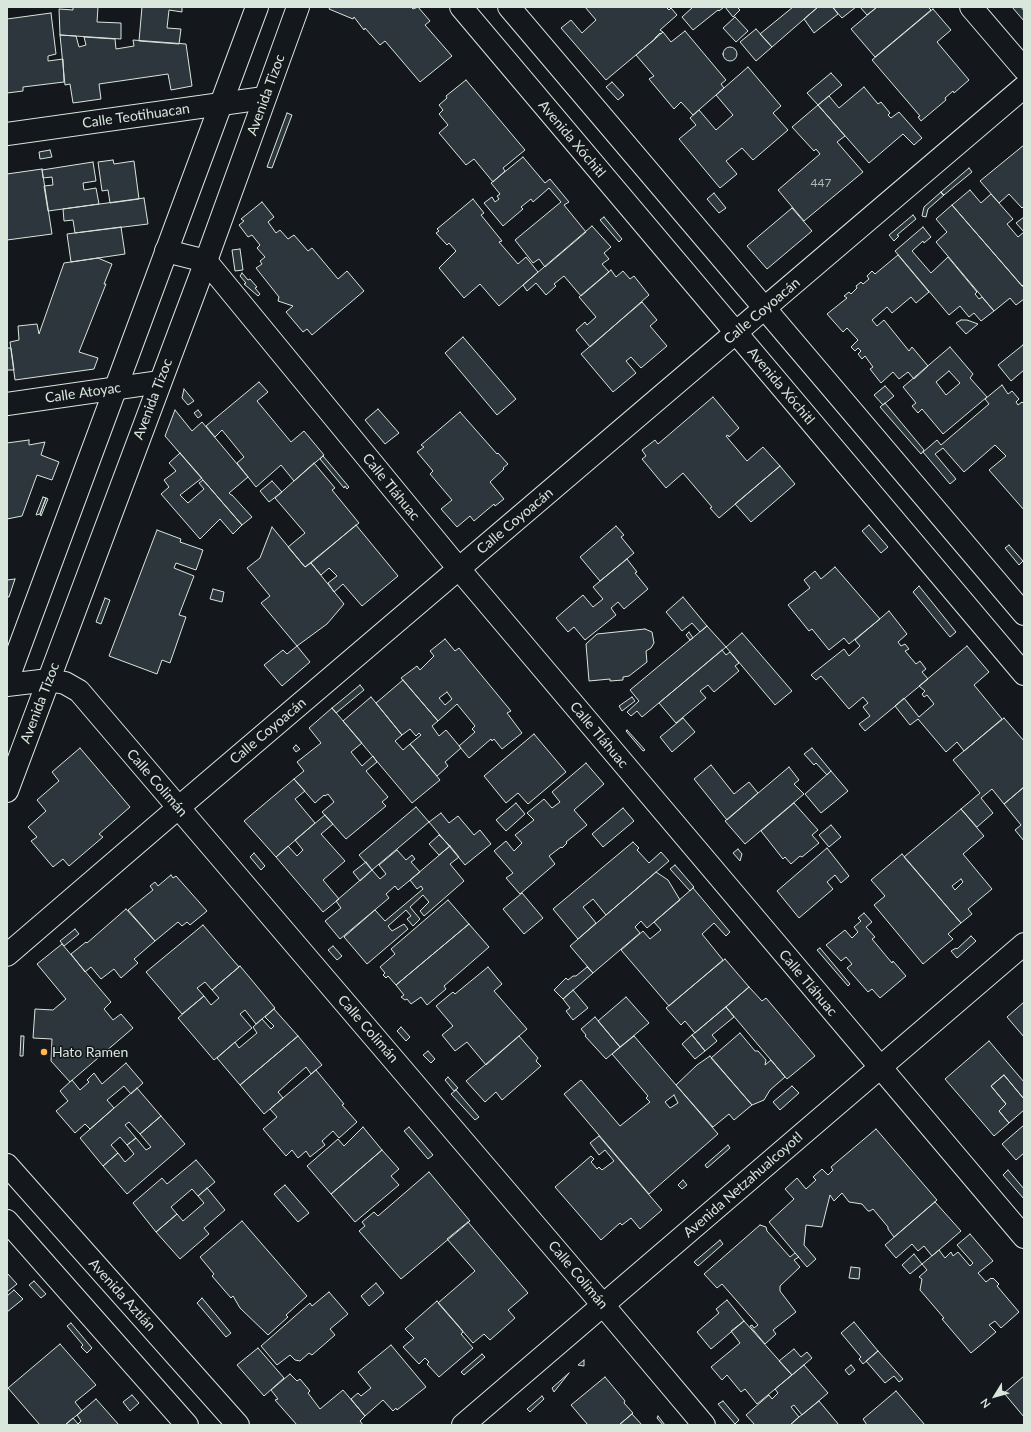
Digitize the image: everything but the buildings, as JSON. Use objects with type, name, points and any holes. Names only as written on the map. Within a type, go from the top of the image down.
[{"type":"street","points":[[7,681],[257,7]]},
{"type":"street","name":"Avenida Tizoc","points":[[7,790],[206,261],[298,7]]},
{"type":"street","name":"Avenida Xóchitl","points":[[461,7],[1024,674]]},
{"type":"street","points":[[509,7],[1024,614]]},
{"type":"street","points":[[971,7],[1024,69]]},
{"type":"street","name":"Calle Coyoacán","points":[[7,955],[1024,88]]},
{"type":"street","name":"Calle Teotihuacan","points":[[7,134],[264,98]]},
{"type":"street","points":[[166,251],[206,261]]},
{"type":"street","name":"Calle Tláhuac","points":[[206,261],[459,569],[1024,1237]]},
{"type":"street","name":"Calle Atoyac","points":[[7,404],[160,382]]},
{"type":"street","name":"Calle Colimán","points":[[7,686],[49,680],[65,683],[79,691],[704,1425]]},
{"type":"street","name":"Avenida Netzahualcoyotl","points":[[463,1425],[1024,944]]},
{"type":"street","name":"Avenida Aztlán","points":[[7,1165],[238,1425]]},
{"type":"street","points":[[7,1221],[187,1425]]},
{"type":"place","name":"Hato Ramen","points":[[44,1052]]}]
